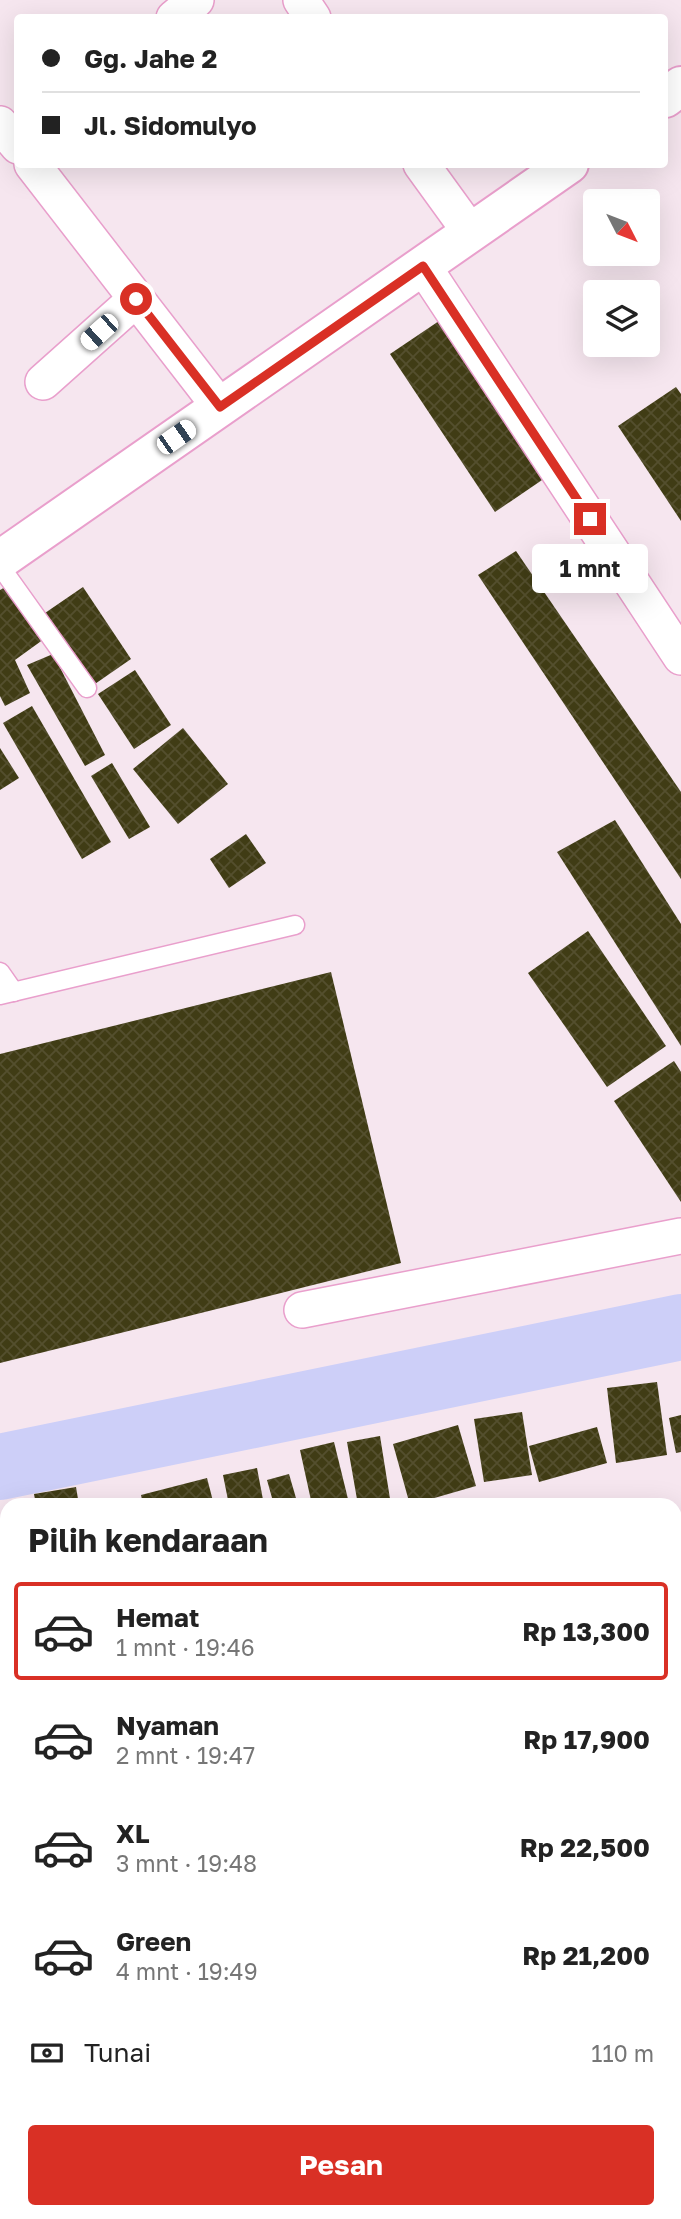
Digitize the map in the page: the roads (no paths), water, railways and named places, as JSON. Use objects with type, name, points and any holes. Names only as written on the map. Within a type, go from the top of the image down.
[{"type":"main road","points":[[0,560],[563,168]]},
{"type":"street","points":[[179,14],[196,0]]},
{"type":"street","points":[[35,168],[220,407]]},
{"type":"street","points":[[424,168],[471,233]]},
{"type":"street","points":[[423,266],[681,657]]},
{"type":"street","points":[[43,382],[136,299]]},
{"type":"street","points":[[302,1310],[681,1236]]},
{"type":"lane","points":[[0,566],[87,688]]},
{"type":"lane","points":[[0,972],[7,993],[295,925]]},
{"type":"waterway","points":[[0,1467],[681,1327]]}]
